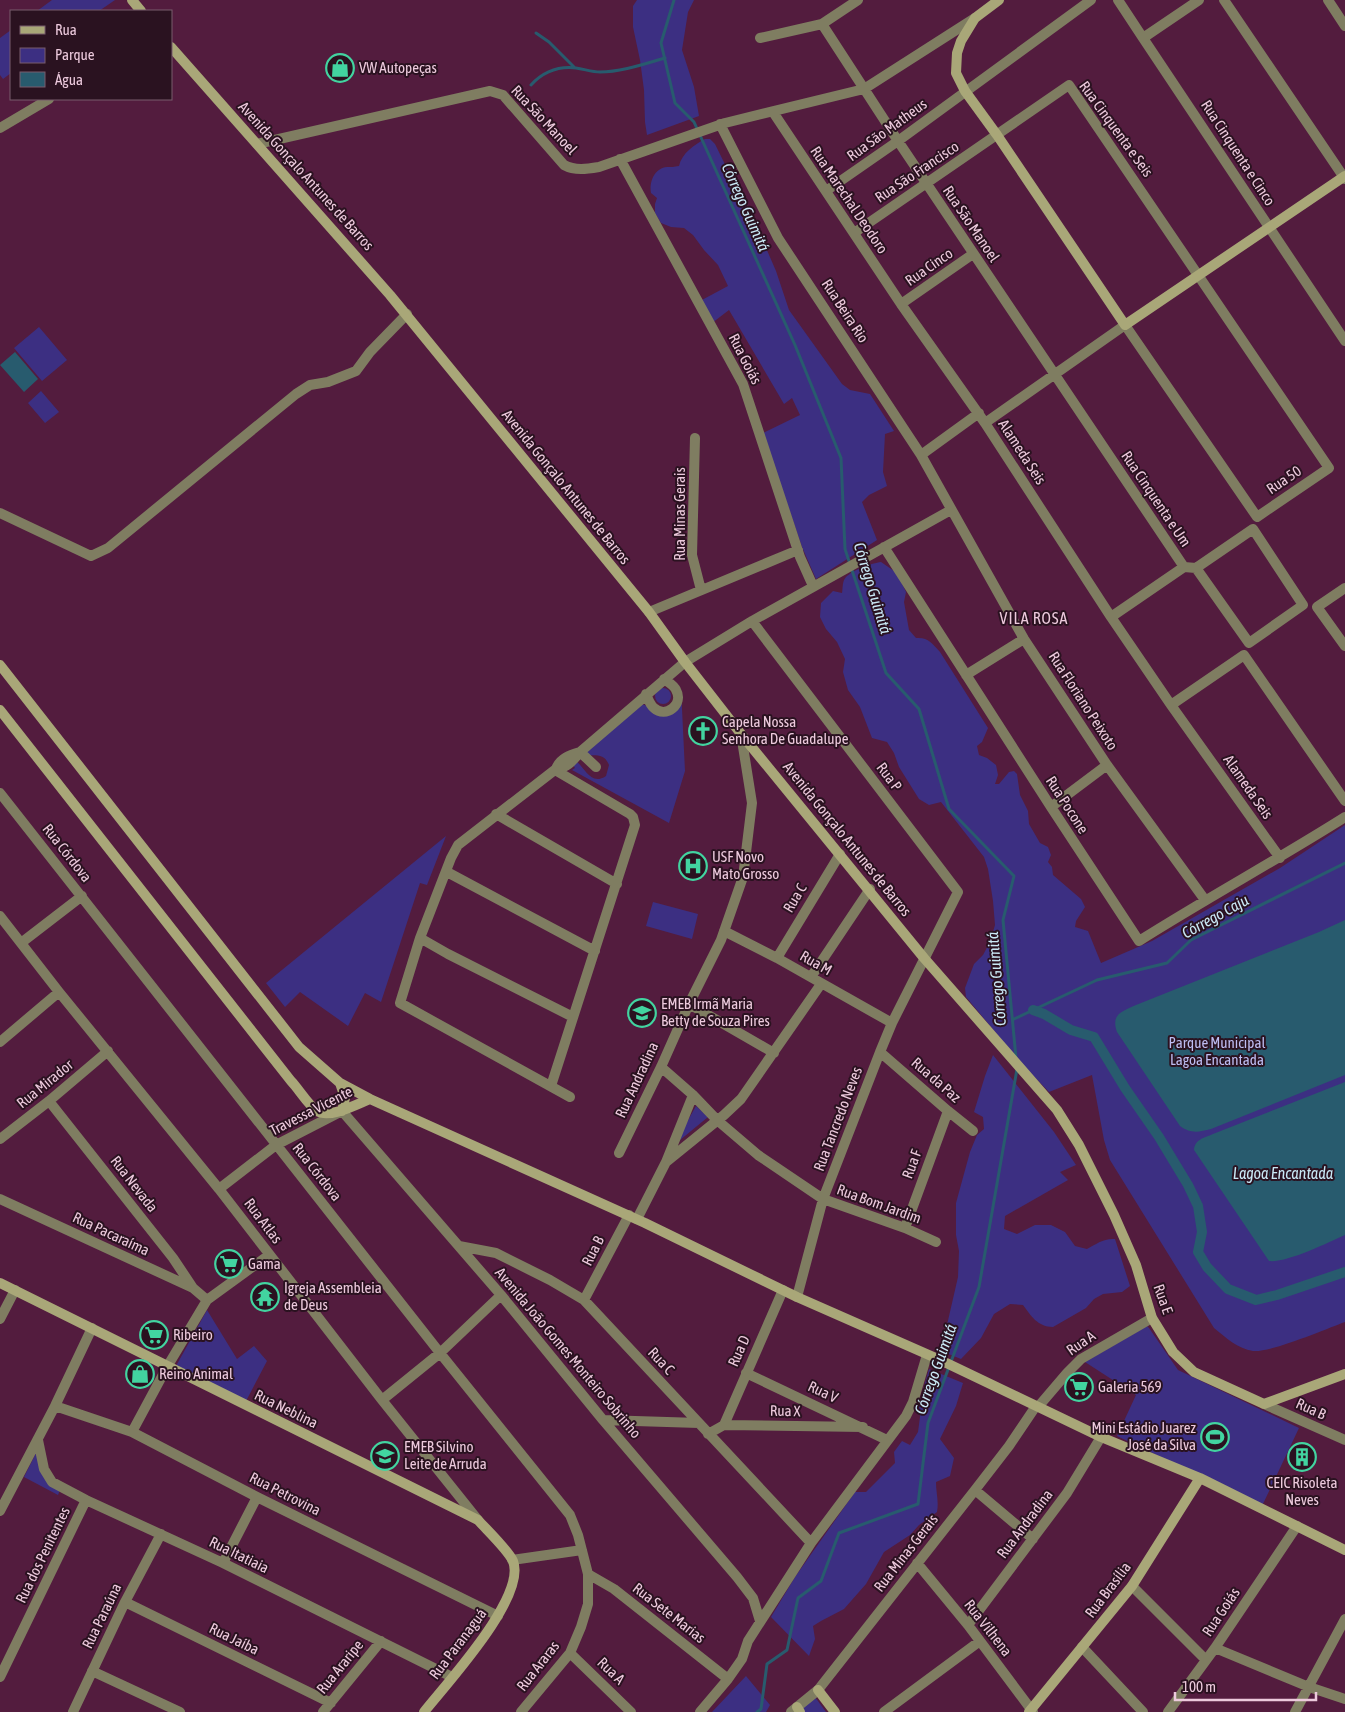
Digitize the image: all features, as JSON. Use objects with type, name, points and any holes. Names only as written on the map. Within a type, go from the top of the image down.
[{"type":"street","points":[[132,0],[141,10]]},
{"type":"street","points":[[760,38],[822,24],[858,0]]},
{"type":"street","name":"Rua São Manoel","points":[[257,144],[490,91],[503,95],[564,165],[571,169],[587,169],[720,124],[864,89],[975,18],[999,0]]},
{"type":"street","name":"Rua São Matheus","points":[[826,191],[898,141],[1091,0]]},
{"type":"street","name":"Rua Cinquenta e Cinco","points":[[1118,0],[1345,341]]},
{"type":"street","points":[[1143,38],[1199,0]]},
{"type":"street","points":[[1224,0],[1345,177]]},
{"type":"street","points":[[1328,0],[1345,26]]},
{"type":"street","points":[[975,18],[960,41],[956,73],[965,91],[997,135],[1125,325]]},
{"type":"street","points":[[822,24],[864,89]]},
{"type":"street","name":"Avenida Gonçalo Antunes de Barros","points":[[172,48],[407,314],[649,612],[685,662],[742,734],[870,889],[924,958],[1005,1050]]},
{"type":"street","name":"Rua Cinquenta e Seis","points":[[997,135],[1069,85],[1198,275]]},
{"type":"street","name":"Rua São Manoel","points":[[864,89],[1054,375]]},
{"type":"street","points":[[0,128],[47,100]]},
{"type":"street","name":"Rua Marechal Deodoro","points":[[773,112],[901,304]]},
{"type":"street","name":"Rua Beira Rio","points":[[720,124],[778,238],[921,455],[952,510]]},
{"type":"street","name":"Rua São Francisco","points":[[854,233],[997,135]]},
{"type":"street","name":"Rua Goiás","points":[[620,159],[743,384],[798,550],[813,586]]},
{"type":"street","name":"Alameda Seis","points":[[986,423],[1125,325],[1345,177]]},
{"type":"street","name":"Rua Cinco","points":[[901,304],[973,254]]},
{"type":"street","name":"Rua 50","points":[[1125,325],[1257,517],[1329,468],[1198,275]]},
{"type":"street","name":"Alameda Seis","points":[[901,304],[986,423],[1111,617],[1280,858]]},
{"type":"street","points":[[0,513],[91,556],[108,548],[296,394],[310,385],[328,382],[356,371],[370,352],[407,314]]},
{"type":"street","name":"Rua Cinquenta e Um","points":[[1054,375],[1184,567],[1111,617]]},
{"type":"street","points":[[921,455],[978,413]]},
{"type":"street","name":"Rua Minas Gerais","points":[[695,438],[692,555],[701,590]]},
{"type":"street","points":[[570,1096],[400,1003],[420,938],[451,858],[458,845],[555,770],[558,763],[566,756],[580,752],[685,662],[813,586],[952,510]]},
{"type":"street","name":"Rua Floriano Peixoto","points":[[952,510],[1024,639],[1108,765],[1205,900]]},
{"type":"street","points":[[1184,567],[1196,568],[1253,529],[1303,605],[1249,643],[1196,568]]},
{"type":"street","name":"Rua Pocone","points":[[884,547],[1139,941],[1205,900],[1280,858],[1345,817]]},
{"type":"street","points":[[649,612],[798,550]]},
{"type":"street","points":[[1345,588],[1317,607],[1345,646]]},
{"type":"street","name":"Rua P","points":[[752,621],[958,892],[924,958]]},
{"type":"street","points":[[966,675],[1024,639]]},
{"type":"street","points":[[1171,704],[1244,656],[1345,800]]},
{"type":"street","points":[[0,665],[298,1046],[340,1083],[633,1217],[797,1297],[938,1359],[1101,1437],[1200,1478],[1345,1550]]},
{"type":"street","points":[[646,694],[652,707],[656,710],[666,712],[674,708],[677,704],[678,694],[664,679]]},
{"type":"street","points":[[0,710],[285,1074],[316,1110],[326,1112],[342,1111],[345,1098],[340,1083]]},
{"type":"street","name":"Rua Andradina","points":[[619,1153],[721,940],[742,877],[752,803],[742,734]]},
{"type":"street","points":[[580,752],[596,767]]},
{"type":"street","points":[[1051,807],[1108,765]]},
{"type":"street","points":[[551,1086],[617,884],[634,830],[635,821],[633,817],[555,770]]},
{"type":"street","name":"Rua Córdova","points":[[0,793],[570,1516],[582,1550]]},
{"type":"street","points":[[496,814],[617,884]]},
{"type":"street","name":"Rua C","points":[[777,958],[840,854]]},
{"type":"street","points":[[447,872],[595,951]]},
{"type":"street","points":[[811,977],[870,889]]},
{"type":"street","points":[[21,943],[82,896]]},
{"type":"street","name":"Rua Atlas","points":[[0,916],[59,992],[219,1189],[382,1400],[512,1560]]},
{"type":"street","name":"Rua M","points":[[724,931],[777,958],[892,1023]]},
{"type":"street","points":[[420,938],[573,1017]]},
{"type":"street","name":"Rua Tancredo Neves","points":[[797,1297],[824,1199],[892,1023],[924,958]]},
{"type":"street","points":[[666,1162],[741,1099],[821,984]]},
{"type":"street","points":[[1,1041],[59,992]]},
{"type":"street","points":[[689,1004],[774,1053]]},
{"type":"street","name":"Rua E","points":[[1005,1050],[1057,1110],[1079,1145],[1114,1215],[1136,1265],[1152,1318],[1172,1352],[1194,1372],[1264,1404]]},
{"type":"street","name":"Rua Mirador","points":[[0,1139],[108,1051]]},
{"type":"street","name":"Rua da Paz","points":[[880,1052],[973,1131]]},
{"type":"street","points":[[661,1067],[693,1095]]},
{"type":"street","name":"Rua Bom Jardim","points":[[693,1095],[717,1120],[758,1155],[824,1199],[905,1228],[936,1242]]},
{"type":"street","name":"Rua B","points":[[584,1300],[666,1162],[693,1095]]},
{"type":"street","name":"Travessa Vicente","points":[[219,1189],[276,1144],[370,1098]]},
{"type":"street","name":"Rua Nevada","points":[[49,1101],[173,1258],[193,1288]]},
{"type":"street","name":"Avenida João Gomes Monteiro Sobrinho","points":[[342,1111],[501,1295],[603,1420],[737,1577],[753,1598],[760,1621]]},
{"type":"street","name":"Rua F","points":[[905,1228],[948,1111]]},
{"type":"street","name":"Rua Pacaraíma","points":[[0,1199],[193,1288],[207,1300]]},
{"type":"street","name":"Rua C","points":[[459,1246],[496,1253],[550,1280],[584,1300],[811,1543]]},
{"type":"street","points":[[132,1432],[167,1367],[207,1300],[269,1254]]},
{"type":"street","name":"Rua Neblina","points":[[0,1283],[478,1520]]},
{"type":"street","points":[[0,1319],[15,1290]]},
{"type":"street","name":"Rua D","points":[[724,1424],[783,1290]]},
{"type":"street","points":[[382,1400],[440,1353],[501,1295]]},
{"type":"street","name":"Rua A","points":[[1037,1406],[1081,1359],[1152,1318]]},
{"type":"street","points":[[0,1511],[38,1440],[92,1328]]},
{"type":"street","points":[[700,1712],[742,1659],[748,1641],[811,1543],[906,1416],[913,1402],[926,1355]]},
{"type":"street","name":"Rua V","points":[[746,1373],[888,1440]]},
{"type":"street","points":[[1264,1404],[1345,1374]]},
{"type":"street","name":"Rua B","points":[[1264,1404],[1345,1440]]},
{"type":"street","name":"Rua Petrovina","points":[[55,1406],[132,1432],[257,1497],[498,1616]]},
{"type":"street","name":"Rua Minas Gerais","points":[[796,1710],[818,1690],[1009,1446],[1037,1406]]},
{"type":"street","points":[[603,1420],[699,1423]]},
{"type":"street","points":[[708,1434],[724,1424]]},
{"type":"street","name":"Rua X","points":[[724,1424],[863,1427]]},
{"type":"street","name":"Rua Andradina","points":[[968,1625],[1066,1493],[1101,1437]]},
{"type":"street","name":"Rua Itatiaia","points":[[38,1440],[44,1470],[52,1482],[86,1500],[223,1563],[452,1677]]},
{"type":"street","name":"Rua Brasília","points":[[1032,1711],[1132,1586],[1200,1478]]},
{"type":"street","points":[[975,1490],[1033,1539]]},
{"type":"street","points":[[223,1563],[257,1497]]},
{"type":"street","name":"Rua dos Penitentes","points":[[0,1677],[86,1500]]},
{"type":"street","name":"Rua Goiás","points":[[1168,1712],[1215,1648],[1297,1526]]},
{"type":"street","name":"Rua Paraúna","points":[[73,1712],[125,1602],[161,1534]]},
{"type":"street","points":[[512,1560],[582,1550]]},
{"type":"street","name":"Rua Araras","points":[[521,1712],[570,1652],[581,1627],[588,1604],[588,1574],[582,1550]]},
{"type":"street","name":"Rua Paranaguá","points":[[424,1712],[498,1616],[508,1595],[514,1573],[512,1560]]},
{"type":"street","name":"Rua Vilhena","points":[[917,1563],[968,1625],[1032,1711]]},
{"type":"street","name":"Rua Sete Marias","points":[[588,1574],[614,1589],[728,1679]]},
{"type":"street","points":[[1132,1586],[1206,1660]]},
{"type":"street","name":"Rua Jaíba","points":[[125,1602],[331,1702]]},
{"type":"street","points":[[1295,1712],[1345,1619]]},
{"type":"street","name":"Rua Araripe","points":[[323,1712],[381,1641]]},
{"type":"street","points":[[884,1712],[980,1641]]},
{"type":"street","points":[[1082,1647],[1143,1712]]},
{"type":"street","points":[[1215,1648],[1309,1687],[1345,1699]]},
{"type":"street","name":"Rua A","points":[[570,1652],[631,1712]]},
{"type":"street","points":[[92,1670],[180,1712]]},
{"type":"street","points":[[818,1690],[835,1712]]},
{"type":"green space","points":[[52,0],[115,0],[100,10],[38,10]]},
{"type":"green space","points":[[637,0],[694,0],[688,12],[682,50],[694,87],[699,116],[647,135],[644,90],[633,27],[633,6]]},
{"type":"green space","points":[[10,31],[10,74],[3,79],[0,75],[0,38]]},
{"type":"green space","points":[[705,139],[710,139],[715,144],[766,248],[789,310],[842,384],[850,390],[870,394],[894,431],[885,434],[883,472],[887,486],[869,495],[862,502],[877,540],[816,579],[802,547],[763,433],[800,415],[792,398],[784,404],[729,310],[712,323],[700,301],[728,286],[718,265],[693,235],[684,228],[671,227],[661,223],[655,213],[657,198],[651,193],[653,177],[662,168],[679,166],[686,153]]},
{"type":"green space","points":[[39,327],[67,360],[42,381],[14,348]]},
{"type":"green space","points":[[41,391],[59,412],[45,423],[28,403]]},
{"type":"green space","name":"Parque Municipal Lagoa Encantada","points":[[881,562],[897,573],[906,592],[904,602],[909,630],[916,638],[924,638],[930,641],[940,652],[988,728],[982,742],[977,746],[979,755],[996,765],[998,775],[995,784],[999,784],[1009,772],[1014,771],[1017,774],[1020,795],[1028,811],[1029,824],[1040,843],[1048,847],[1051,855],[1048,862],[1052,867],[1053,875],[1081,899],[1085,907],[1076,921],[1075,927],[1088,931],[1101,963],[1152,941],[1280,868],[1345,825],[1345,1322],[1285,1345],[1261,1351],[1247,1350],[1227,1339],[1214,1328],[1110,1160],[1104,1140],[1092,1075],[1049,1092],[1022,1064],[966,997],[965,988],[974,964],[983,955],[990,942],[995,925],[988,869],[984,857],[941,802],[929,805],[919,799],[899,767],[894,753],[887,742],[872,738],[860,707],[848,690],[843,672],[845,659],[837,642],[826,629],[820,617],[821,603],[833,591],[842,593],[846,577],[863,567]]},
{"type":"green space","points":[[663,688],[671,696],[663,704],[655,696]]},
{"type":"green space","points":[[681,688],[685,771],[669,823],[572,770],[575,768],[572,763],[576,761],[593,778],[601,779],[606,776],[609,765],[605,758],[602,756],[583,755],[642,704],[658,713],[680,698]]},
{"type":"green space","points":[[446,836],[427,885],[420,883],[381,1002],[365,993],[348,1026],[300,992],[285,1007],[266,983]]},
{"type":"green space","points":[[653,902],[698,914],[692,939],[646,926]]},
{"type":"green space","points":[[993,1055],[1054,1132],[1076,1165],[1060,1172],[1068,1180],[1005,1216],[1004,1229],[1017,1234],[1035,1225],[1051,1225],[1065,1232],[1075,1246],[1087,1249],[1104,1240],[1115,1239],[1130,1286],[1122,1292],[1103,1294],[1094,1299],[1086,1308],[1053,1327],[1039,1323],[1023,1305],[1010,1304],[994,1314],[981,1338],[961,1359],[941,1351],[958,1277],[959,1251],[956,1235],[956,1203],[970,1152],[977,1135],[984,1129],[983,1117],[974,1112]]},
{"type":"green space","points":[[696,1106],[708,1117],[674,1145]]},
{"type":"green space","points":[[207,1310],[237,1359],[254,1346],[267,1361],[245,1403],[176,1366]]},
{"type":"green space","points":[[1147,1326],[1178,1370],[1299,1428],[1262,1506],[1117,1436],[1136,1395],[1085,1362]]},
{"type":"green space","points":[[929,1369],[963,1383],[956,1406],[940,1439],[954,1458],[950,1476],[936,1482],[937,1512],[919,1525],[910,1535],[884,1552],[866,1584],[844,1609],[813,1626],[815,1639],[809,1656],[771,1617],[795,1577],[855,1492],[866,1492],[895,1463],[894,1452],[902,1441],[910,1445],[918,1432],[919,1405]]},
{"type":"green space","points":[[37,1451],[60,1490],[58,1495],[24,1477]]},
{"type":"green space","points":[[746,1676],[770,1705],[766,1712],[712,1712]]},
{"type":"green space","points":[[815,1697],[826,1712],[803,1712],[801,1709]]},
{"type":"water","points":[[15,352],[38,379],[24,392],[0,365]]},
{"type":"water","name":"Lagoa Encantada","points":[[1345,920],[1345,1075],[1211,1129],[1195,1132],[1180,1126],[1117,1032],[1115,1026],[1116,1017],[1136,1005]]},
{"type":"water","name":"Lagoa Encantada","points":[[1345,1082],[1345,1235],[1296,1256],[1269,1261],[1194,1150],[1196,1143],[1203,1138]]},
{"type":"waterway","name":"Córrego Guimitá","points":[[674,0],[661,43],[675,103],[694,122],[795,345],[841,458],[845,549],[886,673],[919,709],[949,809],[1014,876],[1003,920],[1016,1058]]},
{"type":"waterway","points":[[536,33],[549,42],[575,68]]},
{"type":"waterway","points":[[531,85],[546,73],[557,69],[579,68],[597,72],[608,72],[665,58]]},
{"type":"waterway","name":"Córrego Caju","points":[[1014,1019],[1097,980],[1167,963],[1191,940],[1345,863]]},
{"type":"waterway","points":[[1033,1010],[1044,1014],[1071,1030],[1094,1037],[1188,1185],[1198,1206],[1202,1232],[1198,1252],[1207,1267],[1228,1289],[1256,1300],[1277,1295],[1345,1272]]},
{"type":"waterway","name":"Córrego Guimitá","points":[[757,1712],[761,1709],[767,1664],[787,1650],[798,1598],[821,1581],[839,1533],[918,1504],[928,1423],[979,1287],[1017,1069]]},
{"type":"place","name":"VW Autopeças","points":[[340,68]]},
{"type":"place","name":"Capela Nossa Senhora De Guadalupe","points":[[703,731]]},
{"type":"place","name":"USF Novo Mato Grosso","points":[[693,866]]},
{"type":"place","name":"EMEB Irmã Maria Betty de Souza Pires","points":[[642,1013]]},
{"type":"place","name":"Gama","points":[[229,1264]]},
{"type":"place","name":"Igreja Assembleia de Deus","points":[[265,1297]]},
{"type":"place","name":"Ribeiro","points":[[154,1335]]},
{"type":"place","name":"Reino Animal","points":[[140,1374]]},
{"type":"place","name":"Galeria 569","points":[[1079,1387]]},
{"type":"place","name":"Mini Estádio Juarez José da Silva","points":[[1215,1437]]},
{"type":"place","name":"EMEB Silvino Leite de Arruda","points":[[385,1456]]},
{"type":"place","name":"CEIC Risoleta Neves","points":[[1302,1457]]},
{"type":"district","name":"VILA ROSA","points":[[1034,618]]}]
